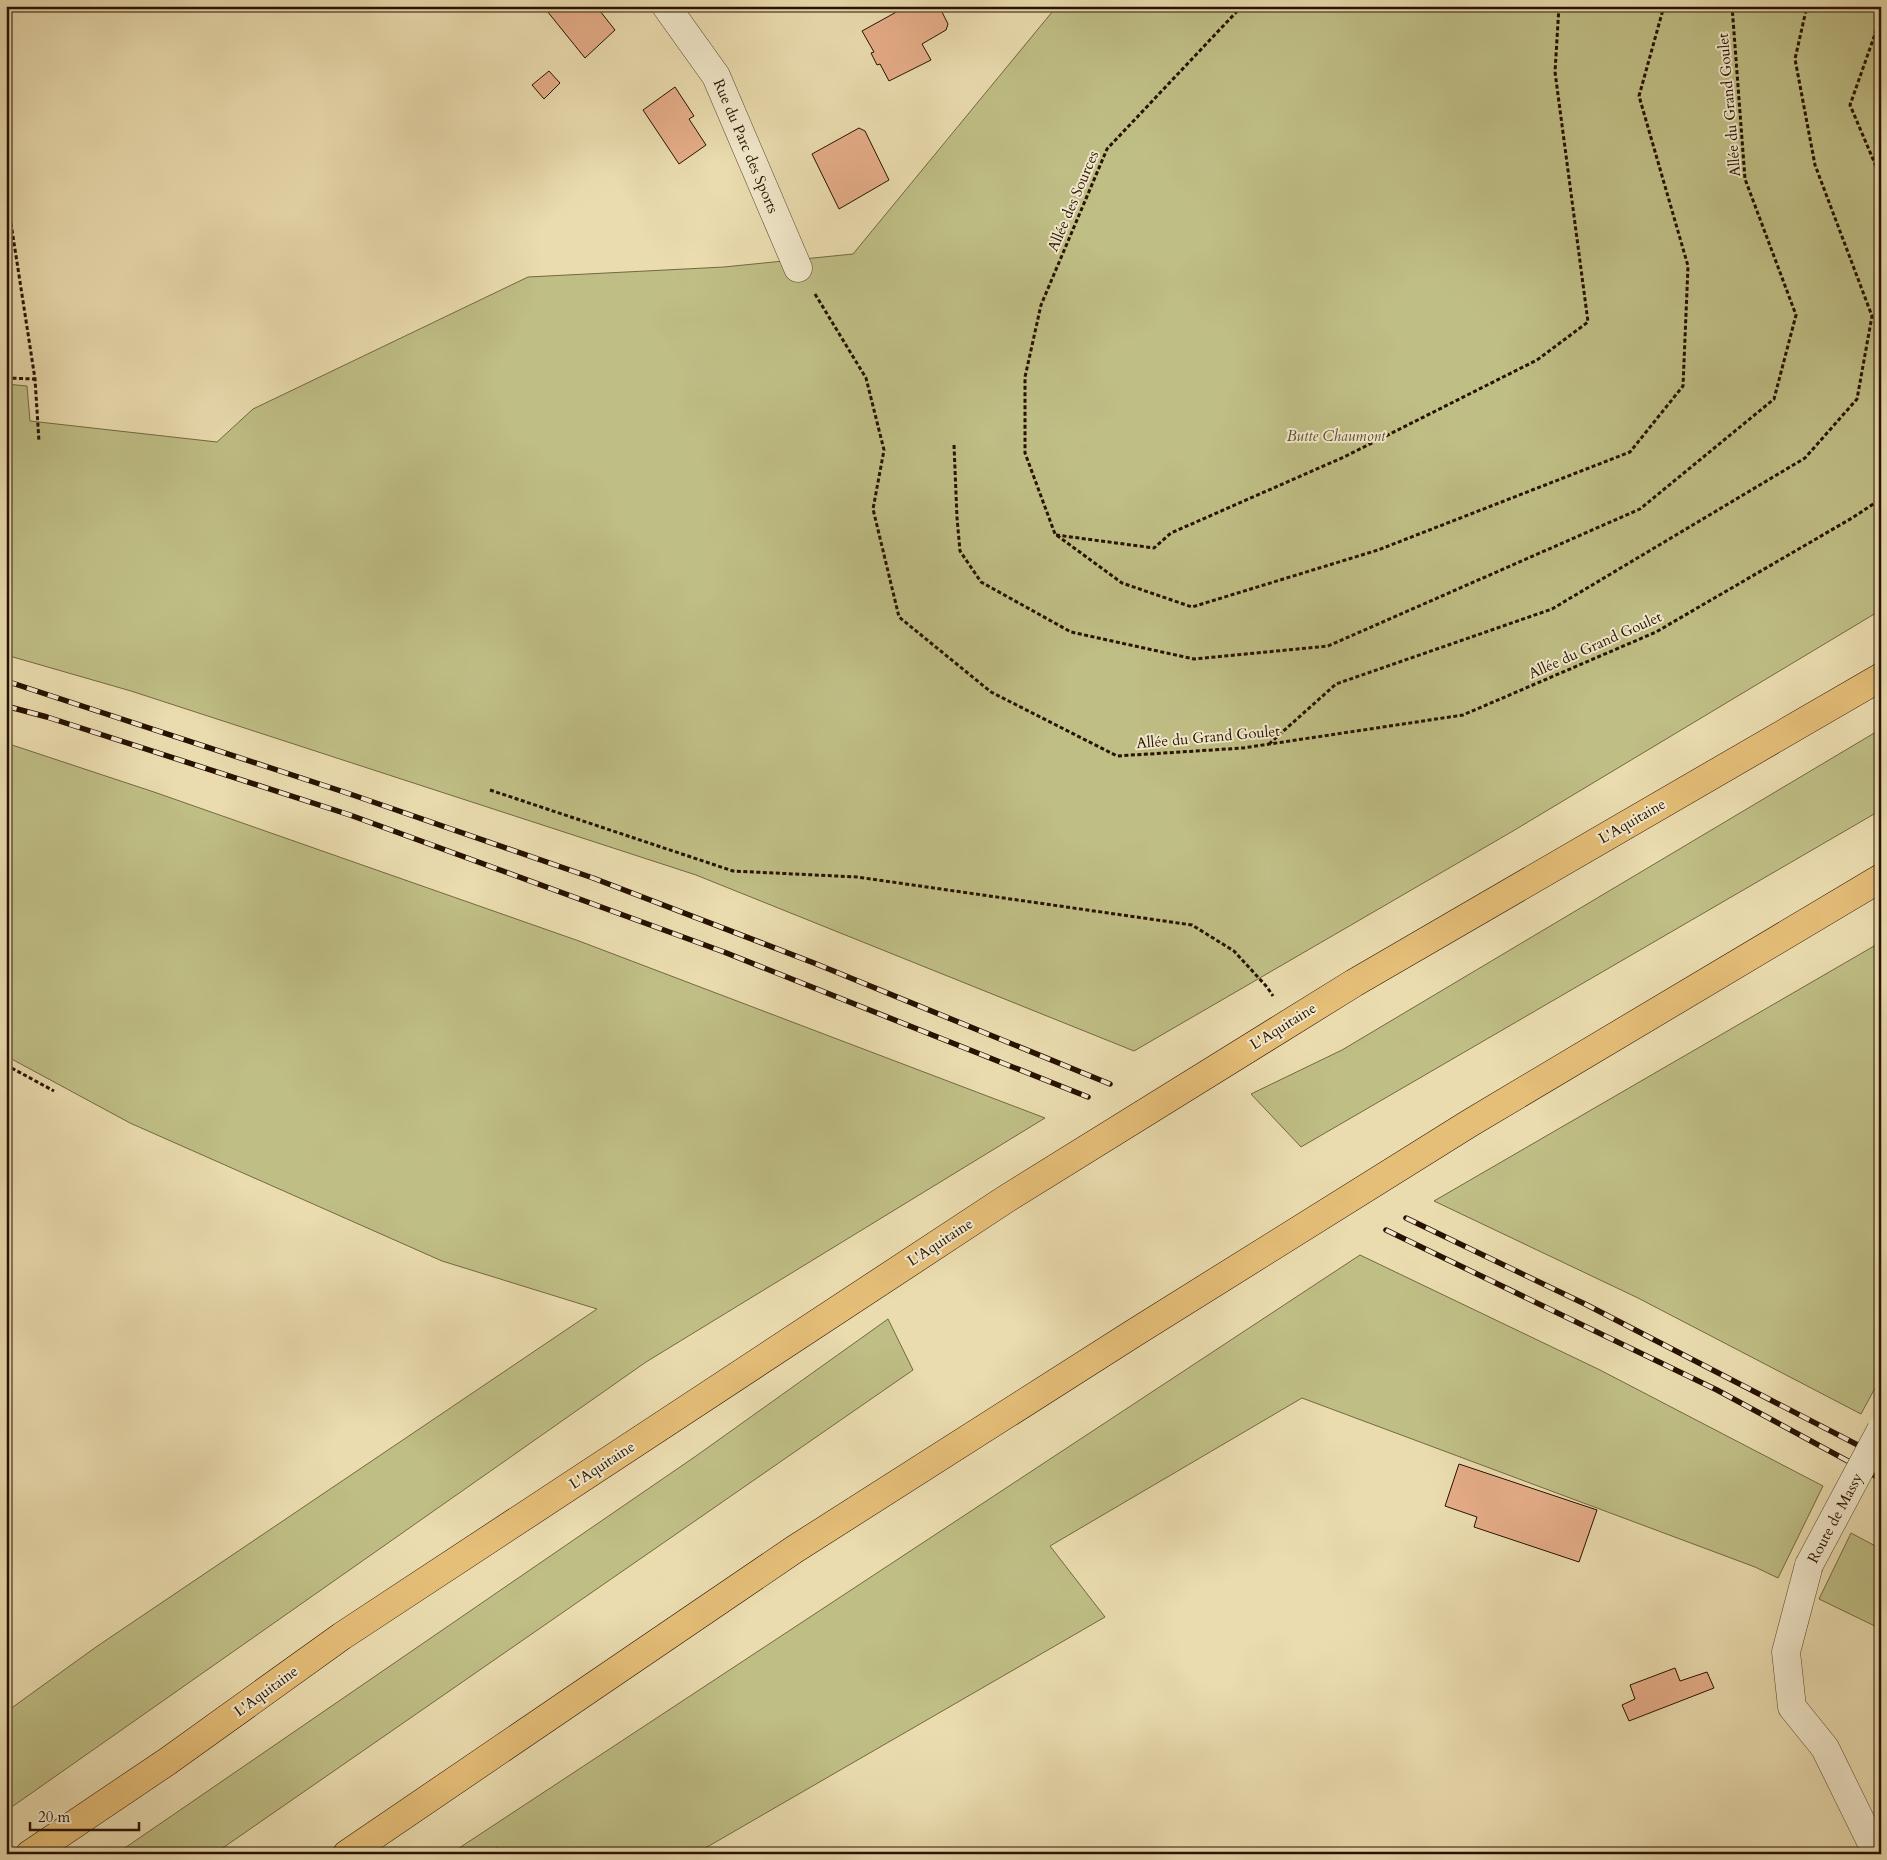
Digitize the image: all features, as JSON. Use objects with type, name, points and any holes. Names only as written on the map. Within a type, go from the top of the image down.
[{"type":"highway","name":"L'Aquitaine","points":[[30,1854],[168,1761],[351,1631],[1006,1199],[1362,978],[1881,677]]},
{"type":"highway","points":[[347,1854],[795,1549],[1134,1333],[1470,1123],[1881,878]]},
{"type":"street","name":"Rue du Parc des Sports","points":[[666,6],[716,76],[798,268]]},
{"type":"street","name":"Route de Massy","points":[[1877,1854],[1825,1748],[1792,1707],[1786,1652],[1809,1565],[1881,1430]]},
{"type":"path","name":"Allée des Sources","points":[[1055,534],[1025,453],[1025,377],[1041,305],[1107,149],[1242,6]]},
{"type":"path","points":[[1055,534],[1154,548],[1171,533],[1344,457],[1538,360],[1588,322],[1555,72],[1559,6]]},
{"type":"path","points":[[1055,534],[1122,583],[1192,606],[1378,550],[1630,452],[1683,386],[1688,266],[1639,96],[1664,6]]},
{"type":"path","name":"Allée du Grand Goulet","points":[[954,445],[960,551],[981,582],[1070,632],[1194,659],[1328,646],[1640,510],[1774,399],[1796,315],[1745,179],[1732,6]]},
{"type":"path","points":[[1268,745],[1336,684],[1552,609],[1805,458],[1856,400],[1872,316],[1815,165],[1795,59],[1807,6]]},
{"type":"path","points":[[1881,17],[1850,105],[1881,178]]},
{"type":"path","points":[[6,190],[35,379],[40,442]]},
{"type":"path","name":"Allée du Grand Goulet","points":[[798,268],[866,378],[884,450],[873,509],[899,617],[991,692],[1117,756],[1243,748],[1463,715],[1656,632],[1852,518],[1881,499]]},
{"type":"path","points":[[6,378],[35,379]]},
{"type":"path","points":[[490,790],[733,871],[857,877],[1192,925],[1234,951],[1267,987],[1290,1022]]},
{"type":"path","points":[[6,1066],[54,1091]]},
{"type":"green space","name":"Butte Chaumont","points":[[1057,6],[1881,6],[1881,610],[1513,831],[1134,1051],[696,875],[131,691],[6,655],[6,384],[27,386],[30,421],[217,442],[253,409],[528,277],[724,267],[853,254]]},
{"type":"green space","points":[[1881,729],[1881,810],[1301,1147],[1251,1094],[1342,1050]]},
{"type":"green space","points":[[6,743],[154,792],[579,941],[1045,1118],[646,1362],[6,1811],[6,1712],[96,1647],[597,1309],[442,1261],[130,1123],[6,1056]]},
{"type":"green space","points":[[1881,942],[1881,1377],[1861,1414],[1638,1298],[1434,1201]]},
{"type":"green space","points":[[1360,1255],[1600,1370],[1823,1486],[1778,1578],[1755,1567],[1302,1398],[1050,1546],[1105,1617],[695,1854],[504,1854],[496,1847],[503,1854],[450,1854]]},
{"type":"green space","points":[[888,1319],[913,1370],[214,1854],[116,1854],[696,1456]]},
{"type":"green space","points":[[1851,1533],[1881,1549],[1881,1629],[1819,1599]]},
{"type":"building","points":[[552,6],[596,6],[615,30],[585,58],[547,11]]},
{"type":"building","points":[[900,6],[939,6],[948,24],[946,30],[922,44],[931,60],[889,81],[880,64],[877,65],[871,53],[874,52],[862,31],[900,10]]},
{"type":"building","points":[[549,71],[560,83],[544,99],[532,85]]},
{"type":"building","points":[[675,87],[694,116],[689,119],[706,145],[679,164],[643,110]]},
{"type":"building","points":[[859,128],[865,131],[889,180],[839,209],[812,154]]},
{"type":"building","points":[[1459,1464],[1597,1510],[1579,1562],[1474,1527],[1477,1517],[1445,1506]]},
{"type":"building","points":[[1675,1668],[1680,1681],[1707,1672],[1714,1688],[1629,1721],[1622,1705],[1635,1699],[1630,1685]]},
{"type":"railway","points":[[6,681],[350,794],[593,878],[814,963],[1110,1084]]},
{"type":"railway","points":[[6,706],[47,717],[350,815],[724,952],[1088,1097]]},
{"type":"railway","points":[[1406,1218],[1587,1305],[1881,1457]]},
{"type":"railway","points":[[1386,1230],[1717,1390],[1881,1479]]}]
